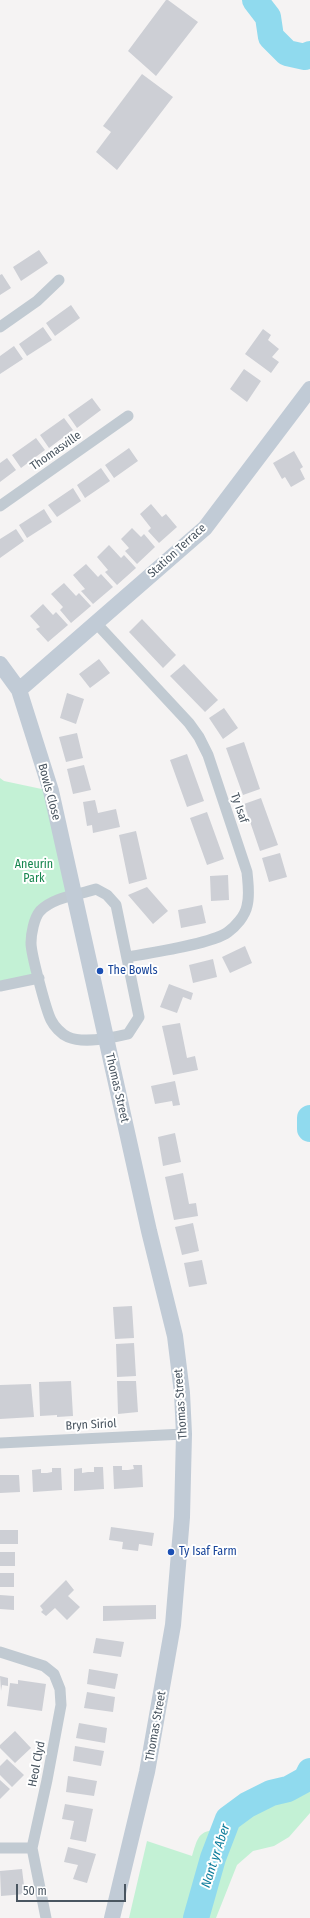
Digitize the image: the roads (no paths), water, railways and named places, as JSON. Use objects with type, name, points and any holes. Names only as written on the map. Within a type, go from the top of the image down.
[{"type":"main road","name":"Station Terrace","points":[[19,690],[205,528],[310,389]]},
{"type":"main road","name":"Bowls Close","points":[[0,664],[19,690],[51,791],[74,896]]},
{"type":"main road","name":"Thomas Street","points":[[74,896],[149,1231],[175,1336],[182,1394],[184,1434],[181,1547],[169,1655],[147,1772],[112,1918]]},
{"type":"street","points":[[0,327],[37,302],[59,280]]},
{"type":"street","name":"Thomasville","points":[[0,506],[128,416]]},
{"type":"street","name":"Ty Isaf","points":[[96,623],[189,723],[199,737],[208,755],[247,872],[249,892],[247,907],[239,922],[227,933],[213,940],[127,958]]},
{"type":"street","points":[[96,889],[107,895],[116,905],[127,958],[139,1017],[128,1034],[106,1040],[68,1037],[59,1031],[50,1019],[31,944],[34,924],[39,912],[52,902],[96,889]]},
{"type":"street","points":[[0,986],[39,978]]},
{"type":"street","name":"Bryn Siriol","points":[[0,1443],[184,1434]]},
{"type":"street","name":"Heol Clyd","points":[[0,1652],[44,1666],[54,1674],[60,1689],[61,1698],[58,1720],[32,1848],[46,1918]]},
{"type":"street","points":[[0,1848],[32,1848]]},
{"type":"waterway","name":"Nant yr Aber","points":[[255,0],[268,17],[271,37],[287,53],[305,57],[310,54]]},
{"type":"waterway","name":"Nant yr Aber","points":[[310,1118],[310,1129]]},
{"type":"waterway","name":"Nant yr Aber","points":[[196,1918],[213,1858],[228,1819],[247,1805],[271,1793],[288,1789],[306,1779],[310,1771]]},
{"type":"place","name":"The Bowls","points":[[100,971]]},
{"type":"place","name":"Ty Isaf Farm","points":[[171,1552]]},
{"type":"park label","name":"Aneurin Park","points":[[34,872]]}]
